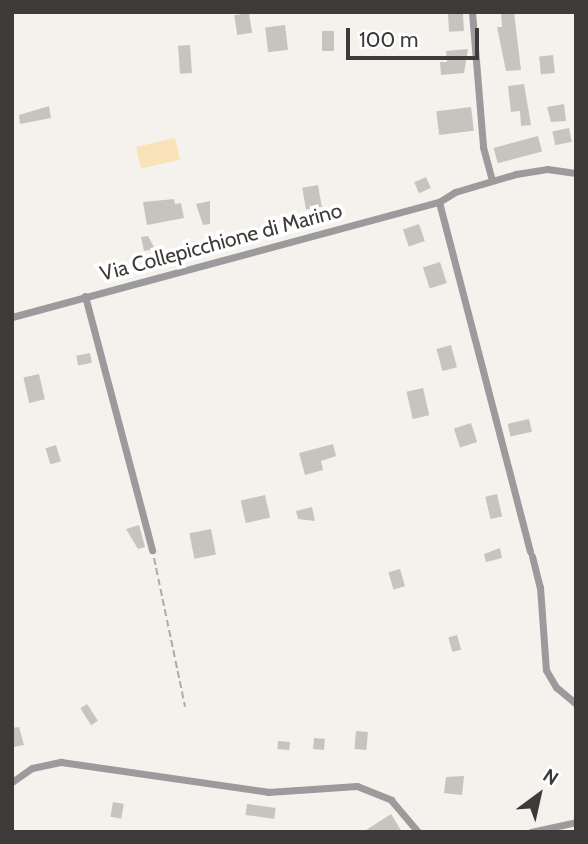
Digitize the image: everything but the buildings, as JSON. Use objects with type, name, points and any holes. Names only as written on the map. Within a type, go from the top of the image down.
[{"type":"street","points":[[472,12],[483,147],[492,180]]},
{"type":"street","name":"Via Collepicchione di Marino","points":[[12,317],[439,202],[492,180],[540,169],[576,173]]},
{"type":"street","points":[[439,202],[540,587],[547,670],[556,687],[576,704]]},
{"type":"street","points":[[85,296],[152,550]]},
{"type":"street","points":[[12,782],[32,768],[61,762],[268,792],[357,786],[391,800],[418,832]]},
{"type":"street","points":[[531,832],[576,822]]},
{"type":"path","points":[[152,550],[185,706]]},
{"type":"shaded area","points":[[175,138],[180,159],[141,168],[136,147]]}]
